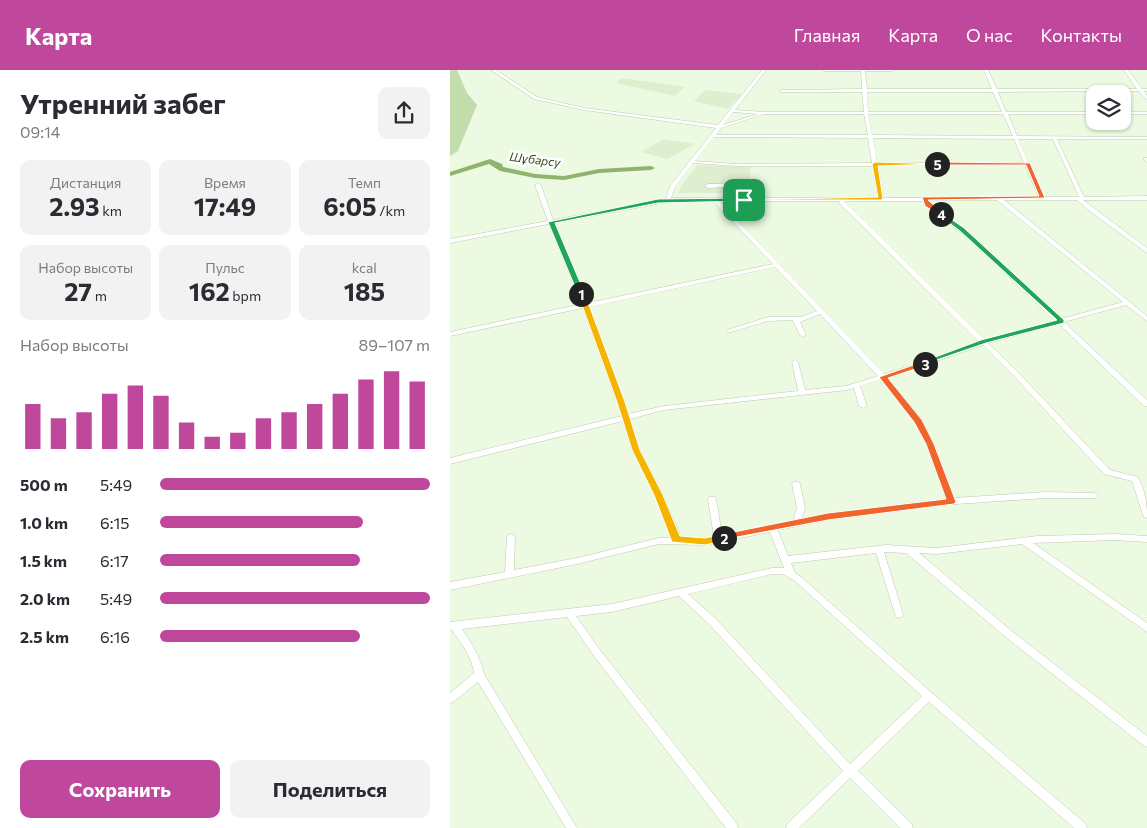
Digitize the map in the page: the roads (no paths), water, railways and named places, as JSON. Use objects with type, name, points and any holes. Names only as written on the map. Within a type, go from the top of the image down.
[{"type":"street","points":[[493,70],[545,102],[721,127],[764,113]]},
{"type":"street","points":[[668,200],[672,187],[764,70]]},
{"type":"street","points":[[825,70],[892,70]]},
{"type":"street","points":[[863,70],[866,113],[872,137],[881,199]]},
{"type":"street","points":[[986,70],[1042,198]]},
{"type":"street","points":[[1126,70],[1147,99]]},
{"type":"street","points":[[781,90],[1147,90]]},
{"type":"street","points":[[733,111],[764,113],[1086,113]]},
{"type":"street","points":[[1131,113],[1147,113]]},
{"type":"street","points":[[714,136],[1147,138]]},
{"type":"street","points":[[1054,137],[1080,198],[1089,208],[1147,251]]},
{"type":"street","points":[[693,162],[736,164],[1028,164]]},
{"type":"street","points":[[740,179],[743,185],[744,200]]},
{"type":"street","points":[[538,185],[584,305],[636,450],[659,495],[675,532],[676,540]]},
{"type":"street","points":[[708,186],[743,185]]},
{"type":"street","points":[[924,198],[928,204],[962,230],[1062,321],[1147,404]]},
{"type":"street","points":[[998,198],[1147,319]]},
{"type":"street","points":[[450,241],[668,200],[1080,198],[1145,200]]},
{"type":"street","points":[[841,199],[842,203],[1047,406],[1107,472],[1135,479],[1147,515]]},
{"type":"street","points":[[715,200],[883,377],[918,420],[930,444],[951,502]]},
{"type":"street","points":[[450,334],[777,265]]},
{"type":"street","points":[[450,461],[625,417],[687,404],[802,392],[828,392],[883,377],[984,342],[1128,303]]},
{"type":"street","points":[[729,331],[768,319],[799,318],[821,312]]},
{"type":"street","points":[[799,318],[796,323],[803,334]]},
{"type":"street","points":[[794,362],[802,392]]},
{"type":"street","points":[[856,385],[863,406]]},
{"type":"street","points":[[796,484],[801,508],[796,523]]},
{"type":"street","points":[[450,586],[659,541],[676,540],[690,542],[718,539],[828,516],[951,502],[1045,495],[1094,496]]},
{"type":"street","points":[[712,499],[718,539]]},
{"type":"street","points":[[774,528],[780,550],[787,560],[790,574]]},
{"type":"street","points":[[509,574],[510,537]]},
{"type":"street","points":[[787,560],[879,549],[937,551],[1076,537],[1147,539]]},
{"type":"street","points":[[1024,541],[1147,628]]},
{"type":"street","points":[[879,549],[899,614]]},
{"type":"street","points":[[909,550],[1011,636],[1147,742]]},
{"type":"street","points":[[452,626],[612,608],[779,570],[790,574],[1082,828]]},
{"type":"street","points":[[680,592],[713,622],[851,772],[908,828]]},
{"type":"street","points":[[570,614],[596,653],[733,828]]},
{"type":"street","points":[[452,626],[468,647],[478,668],[479,675],[572,828]]},
{"type":"street","points":[[450,699],[479,675]]},
{"type":"street","points":[[791,828],[929,696]]},
{"type":"waterway","name":"Шұбарсу","points":[[450,174],[490,161],[499,166],[500,169],[535,176],[564,178],[599,171],[651,168]]}]
